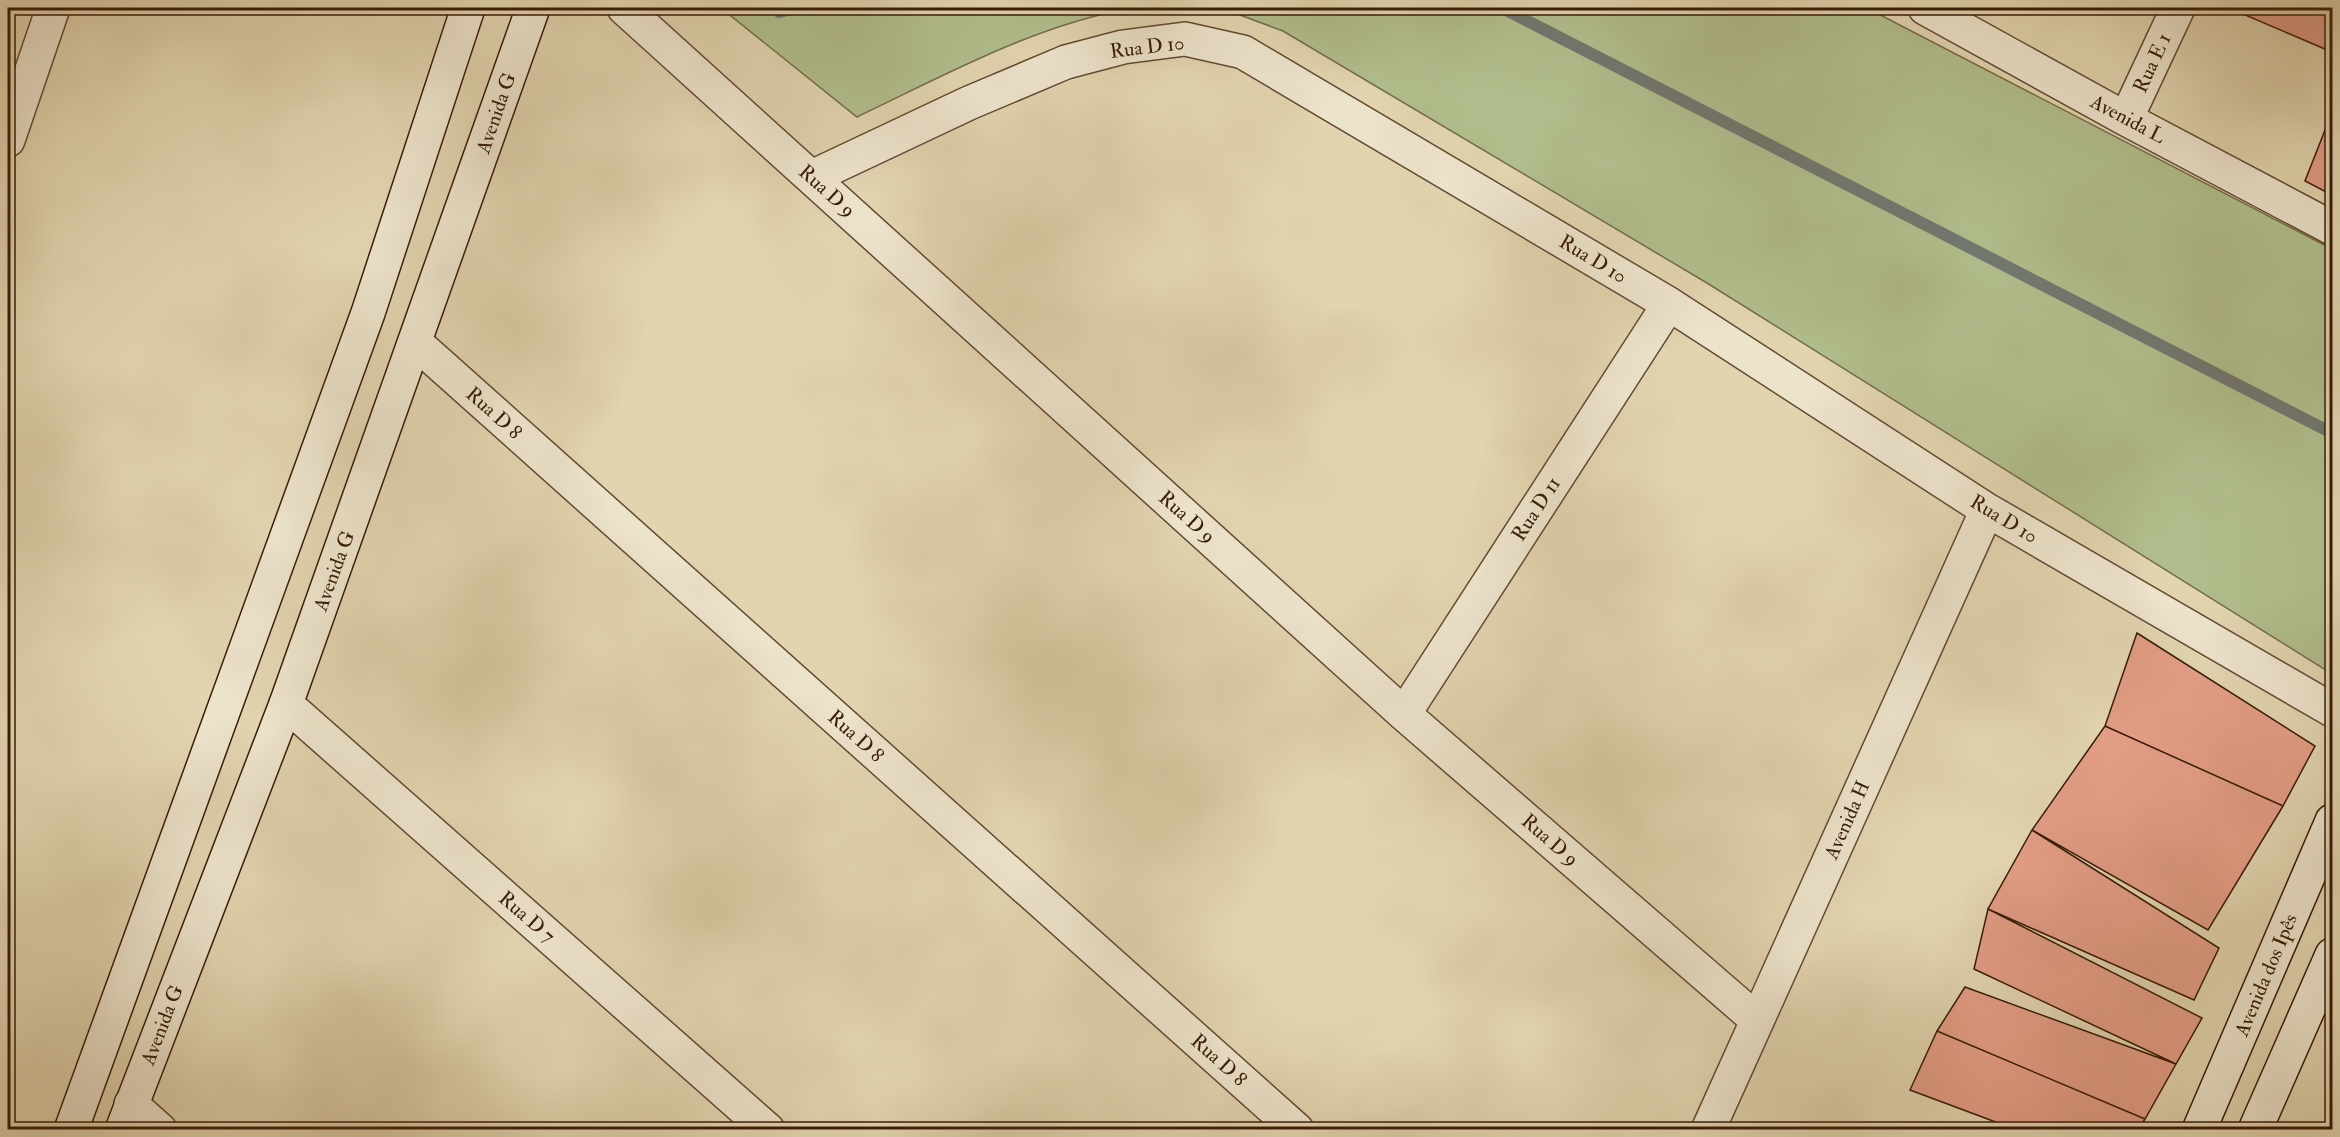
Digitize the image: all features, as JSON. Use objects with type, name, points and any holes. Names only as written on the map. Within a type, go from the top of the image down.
[{"type":"street","points":[[8,140],[53,8]]},
{"type":"street","points":[[71,1130],[368,314],[468,8]]},
{"type":"street","name":"Avenida G","points":[[127,1117],[286,704],[533,8]]},
{"type":"street","name":"Rua D 9","points":[[624,8],[1404,714],[1757,1020]]},
{"type":"street","name":"Avenida L","points":[[1925,8],[2126,119],[2332,228]]},
{"type":"street","name":"Rua E 1","points":[[2126,119],[2178,8]]},
{"type":"street","name":"Rua D 10","points":[[812,177],[969,102],[1066,62],[1123,47],[1185,39],[1243,52],[1668,304],[1987,510],[2332,710]]},
{"type":"street","name":"Rua D 11","points":[[1404,714],[1668,304]]},
{"type":"street","name":"Rua D 8","points":[[416,343],[1297,1130]]},
{"type":"street","name":"Avenida H","points":[[1708,1130],[1987,510]]},
{"type":"street","name":"Rua D 7","points":[[286,704],[768,1130]]},
{"type":"street","name":"Avenida dos Ipês","points":[[2199,1130],[2332,821]]},
{"type":"street","points":[[2255,1130],[2332,955]]},
{"type":"street","points":[[127,1117],[160,1130]]},
{"type":"green space","points":[[721,8],[1132,8],[1060,26],[1026,39],[991,53],[857,117]]},
{"type":"green space","points":[[1221,8],[1867,8],[2332,249],[2332,674],[1707,283],[1283,31]]},
{"type":"building","points":[[2229,8],[2332,8],[2332,52]]},
{"type":"building","points":[[2329,120],[2332,122],[2332,195],[2305,181]]},
{"type":"building","points":[[2137,633],[2315,746],[2283,806],[2105,726]]},
{"type":"building","points":[[2105,726],[2283,806],[2208,930],[2032,830]]},
{"type":"building","points":[[2032,830],[2219,948],[2194,1000],[1988,909]]},
{"type":"building","points":[[1988,909],[2202,1018],[2176,1064],[1974,969]]},
{"type":"building","points":[[1965,987],[2176,1064],[2145,1119],[1937,1031]]},
{"type":"building","points":[[1937,1031],[2145,1119],[2138,1130],[2017,1130],[1910,1090]]},
{"type":"waterway","points":[[779,12],[797,8]]},
{"type":"waterway","points":[[1502,8],[2332,433]]}]
